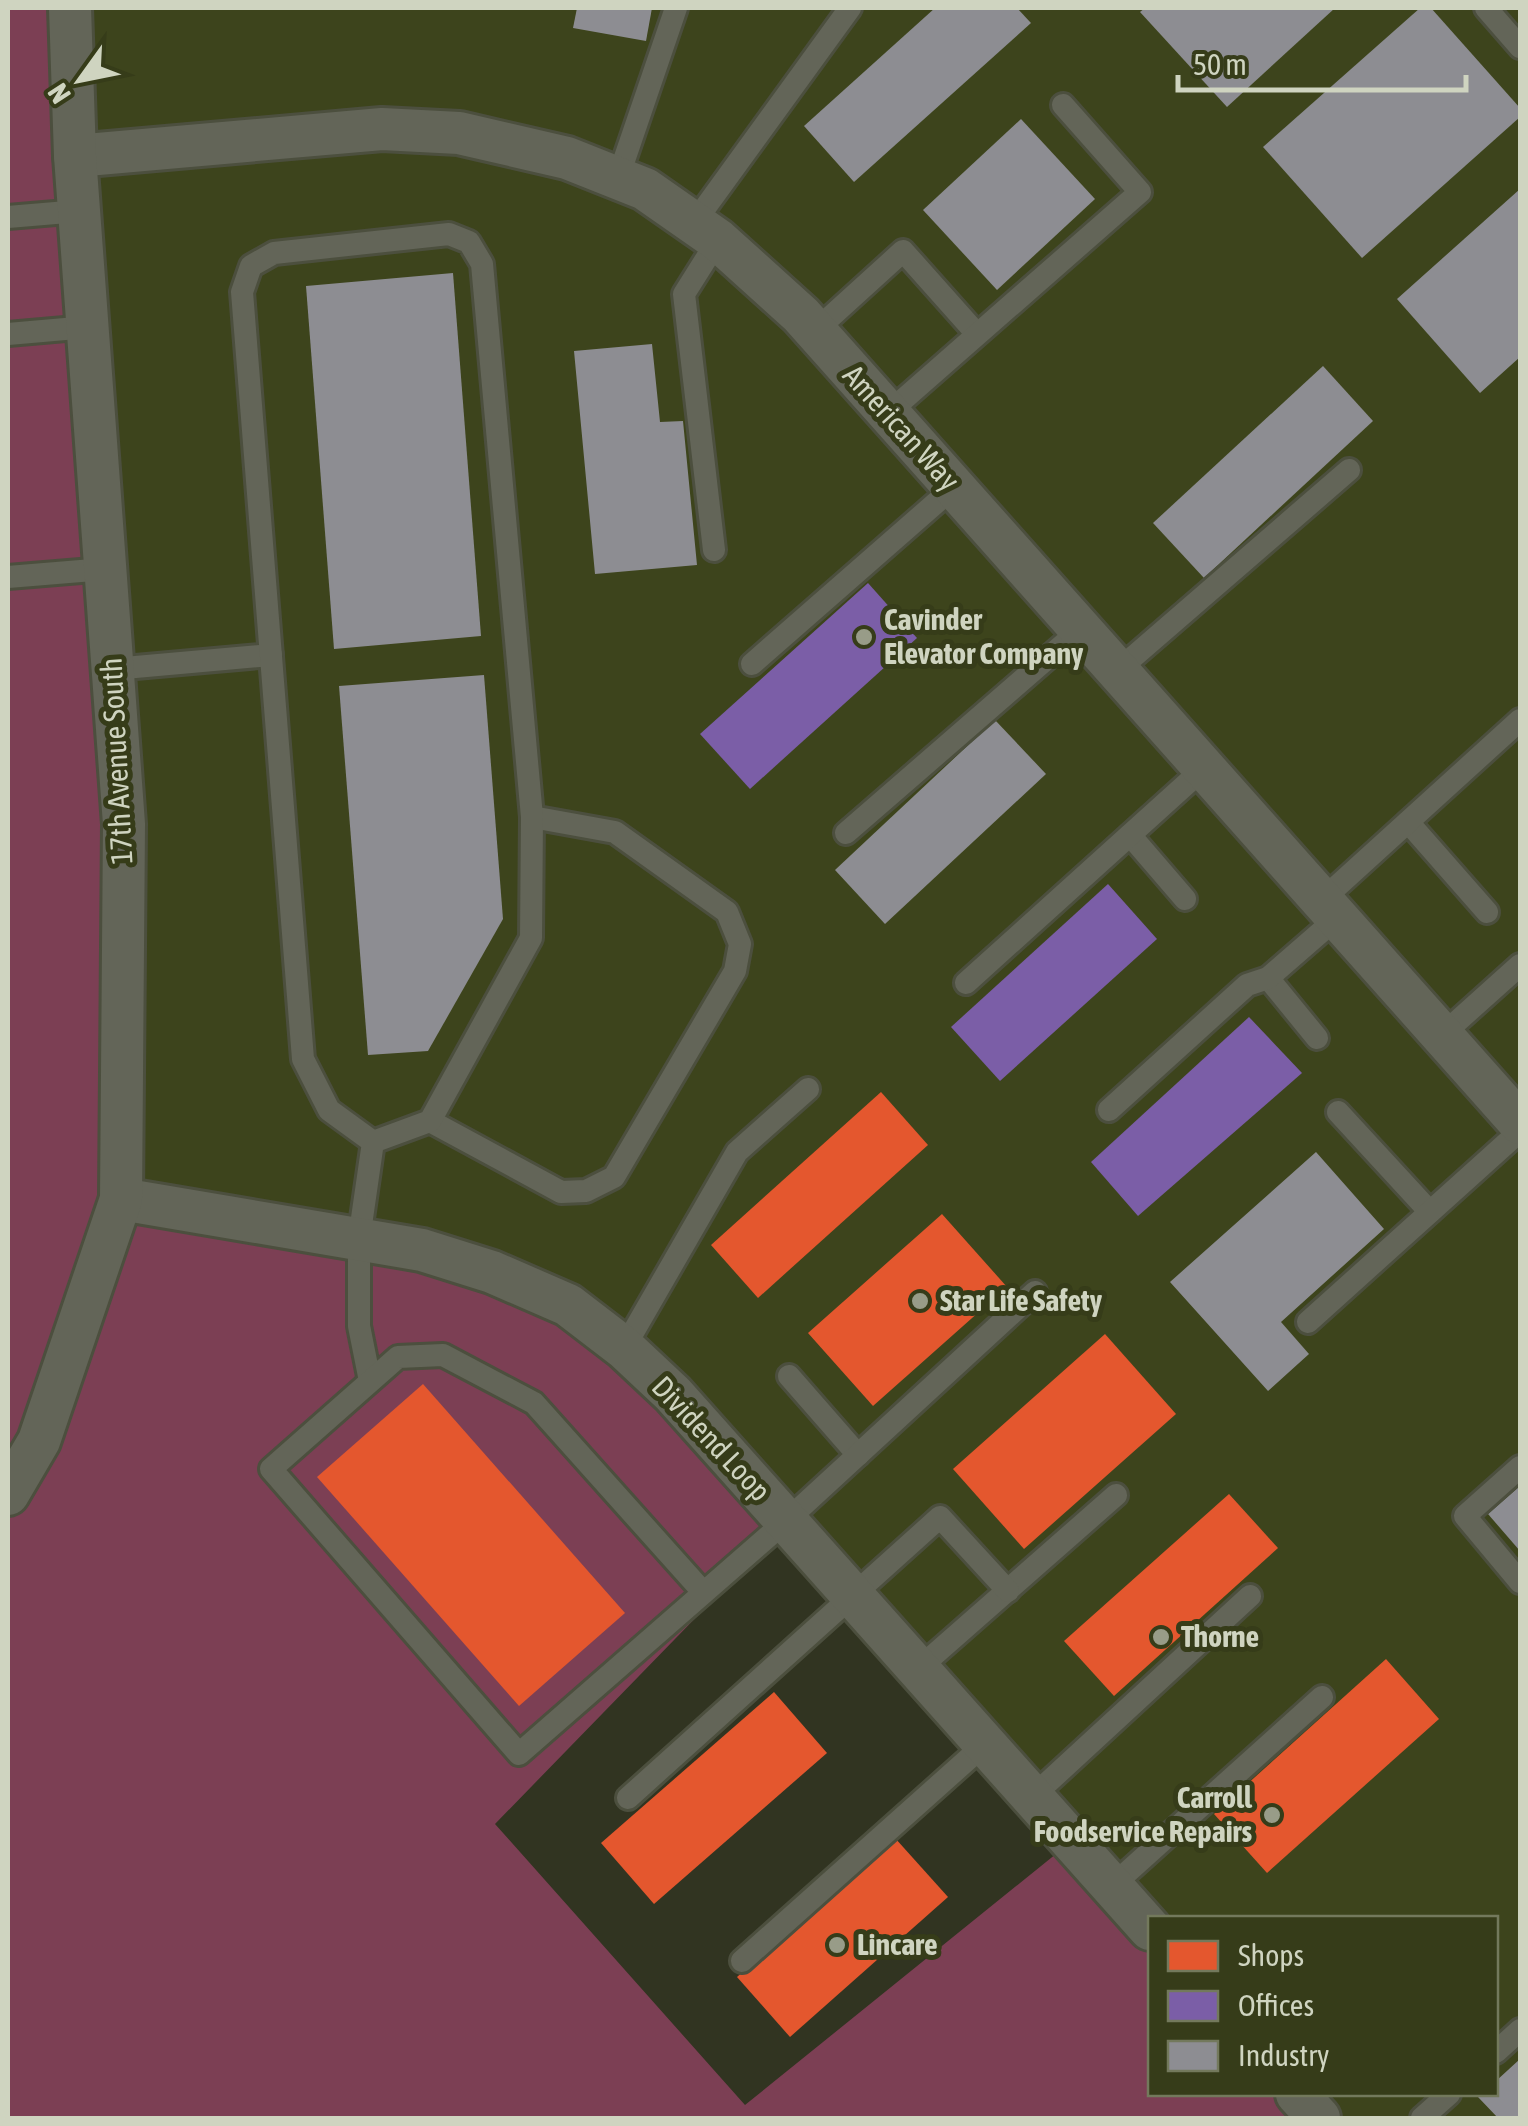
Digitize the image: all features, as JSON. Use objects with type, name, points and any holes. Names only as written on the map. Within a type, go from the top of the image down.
[{"type":"street","name":"17th Avenue South","points":[[8,1494],[39,1441],[121,1199],[124,824],[75,156],[70,8]]},
{"type":"street","name":"American Way","points":[[75,156],[382,129],[459,133],[567,158],[645,190],[706,232],[815,331],[1520,1127]]},
{"type":"street","name":"Dividend Loop","points":[[121,1199],[422,1250],[492,1272],[568,1304],[624,1348],[673,1394],[1148,1927]]},
{"type":"street","points":[[1299,2096],[1320,2118]]},
{"type":"lane","points":[[618,178],[676,8]]},
{"type":"lane","points":[[714,550],[684,294],[706,232],[850,8]]},
{"type":"lane","points":[[1486,8],[1520,47]]},
{"type":"lane","points":[[888,412],[1140,192],[1063,106]]},
{"type":"lane","points":[[8,217],[79,211]]},
{"type":"lane","points":[[450,234],[469,242],[482,264],[532,816],[531,938],[430,1121],[372,1142],[329,1110],[302,1058],[242,292],[251,266],[274,253],[450,234]]},
{"type":"lane","points":[[815,331],[903,252],[976,333]]},
{"type":"lane","points":[[8,334],[88,327]]},
{"type":"lane","points":[[1118,671],[1348,470]]},
{"type":"lane","points":[[752,664],[954,488]]},
{"type":"lane","points":[[8,578],[105,569]]},
{"type":"lane","points":[[846,833],[1081,629]]},
{"type":"lane","points":[[113,670],[271,655]]},
{"type":"lane","points":[[1110,1110],[1247,985],[1268,978],[1408,822],[1520,720]]},
{"type":"lane","points":[[966,983],[1204,768]]},
{"type":"lane","points":[[430,1121],[561,1192],[586,1191],[614,1177],[734,971],[740,944],[727,912],[615,832],[532,816]]},
{"type":"lane","points":[[1408,822],[1487,912]]},
{"type":"lane","points":[[1130,835],[1186,899]]},
{"type":"lane","points":[[1442,1036],[1520,965]]},
{"type":"lane","points":[[1268,978],[1318,1038]]},
{"type":"lane","points":[[624,1348],[736,1152],[808,1088]]},
{"type":"lane","points":[[1338,1112],[1430,1212]]},
{"type":"lane","points":[[1308,1322],[1520,1127]]},
{"type":"lane","points":[[370,1381],[358,1326],[359,1239],[372,1142]]},
{"type":"lane","points":[[703,1592],[534,1403],[442,1355],[398,1357],[270,1469],[519,1754],[786,1520],[1036,1292]]},
{"type":"lane","points":[[788,1376],[858,1454]]},
{"type":"lane","points":[[1520,1467],[1466,1516],[1520,1582]]},
{"type":"lane","points":[[918,1669],[1116,1495]]},
{"type":"lane","points":[[628,1798],[940,1518],[1008,1590]]},
{"type":"lane","points":[[1032,1797],[1250,1596]]},
{"type":"lane","points":[[1112,1886],[1322,1697]]},
{"type":"lane","points":[[742,1961],[985,1744]]},
{"type":"lane","points":[[1498,2050],[1520,2030]]},
{"type":"lane","points":[[1422,2118],[1448,2096]]},
{"type":"shaded area","points":[[8,8],[70,8],[121,1199],[568,1305],[785,1526],[495,1824],[745,2105],[1072,1841],[1148,1927],[1148,2096],[1299,2096],[1319,2118],[8,2118]]},
{"type":"shaded area","points":[[70,8],[1520,8],[1520,2118],[1329,2118],[1308,2096],[1498,2096],[1498,1916],[1148,1916],[568,1305],[121,1199]]},
{"type":"building: Shops","points":[[881,1092],[928,1145],[758,1298],[711,1245]]},
{"type":"building: Shops","points":[[942,1214],[1007,1287],[873,1406],[808,1333]]},
{"type":"building: Shops","points":[[1105,1334],[1176,1414],[1024,1549],[953,1469]]},
{"type":"building: Shops","points":[[423,1384],[625,1613],[519,1706],[317,1477]]},
{"type":"building: Shops","points":[[1229,1494],[1278,1548],[1114,1696],[1064,1641]]},
{"type":"building: Shops","points":[[1386,1659],[1439,1719],[1267,1873],[1214,1814]]},
{"type":"building: Shops","points":[[774,1692],[827,1753],[654,1904],[601,1843]]},
{"type":"building: Shops","points":[[895,1838],[948,1897],[790,2037],[737,1977]]},
{"type":"building: Offices","points":[[868,583],[917,638],[750,789],[700,734]]},
{"type":"building: Offices","points":[[1108,884],[1157,939],[1000,1081],[951,1027]]},
{"type":"building: Offices","points":[[1249,1017],[1302,1073],[1138,1216],[1091,1162]]},
{"type":"building: Industry","points":[[577,8],[652,8],[646,41],[573,28]]},
{"type":"building: Industry","points":[[935,8],[1017,8],[1031,23],[854,182],[804,126]]},
{"type":"building: Industry","points":[[1145,8],[1335,8],[1227,107],[1140,12]]},
{"type":"building: Industry","points":[[1420,8],[1431,8],[1520,108],[1520,117],[1362,258],[1263,147]]},
{"type":"building: Industry","points":[[1021,119],[1095,199],[997,290],[923,210]]},
{"type":"building: Industry","points":[[1520,189],[1520,357],[1480,393],[1397,299]]},
{"type":"building: Industry","points":[[453,273],[481,636],[334,649],[306,286]]},
{"type":"building: Industry","points":[[652,344],[660,422],[683,421],[697,565],[595,574],[574,351]]},
{"type":"building: Industry","points":[[1323,366],[1373,421],[1204,578],[1153,523]]},
{"type":"building: Industry","points":[[484,675],[503,919],[428,1051],[368,1055],[339,686]]},
{"type":"building: Industry","points":[[995,720],[1046,774],[885,924],[835,870]]},
{"type":"building: Industry","points":[[1316,1152],[1384,1229],[1281,1322],[1309,1354],[1268,1391],[1170,1282]]},
{"type":"building: Industry","points":[[1520,1486],[1520,1551],[1488,1514]]},
{"type":"building: Industry","points":[[1520,2059],[1520,2118],[1498,2118],[1478,2097],[1498,2096],[1498,2079]]},
{"type":"place","name":"Cavinder Elevator Company","points":[[864,637]]},
{"type":"place","name":"Star Life Safety","points":[[920,1301]]},
{"type":"place","name":"Thorne","points":[[1161,1637]]},
{"type":"place","name":"Carroll Foodservice Repairs","points":[[1272,1815]]},
{"type":"place","name":"Lincare","points":[[837,1945]]}]
